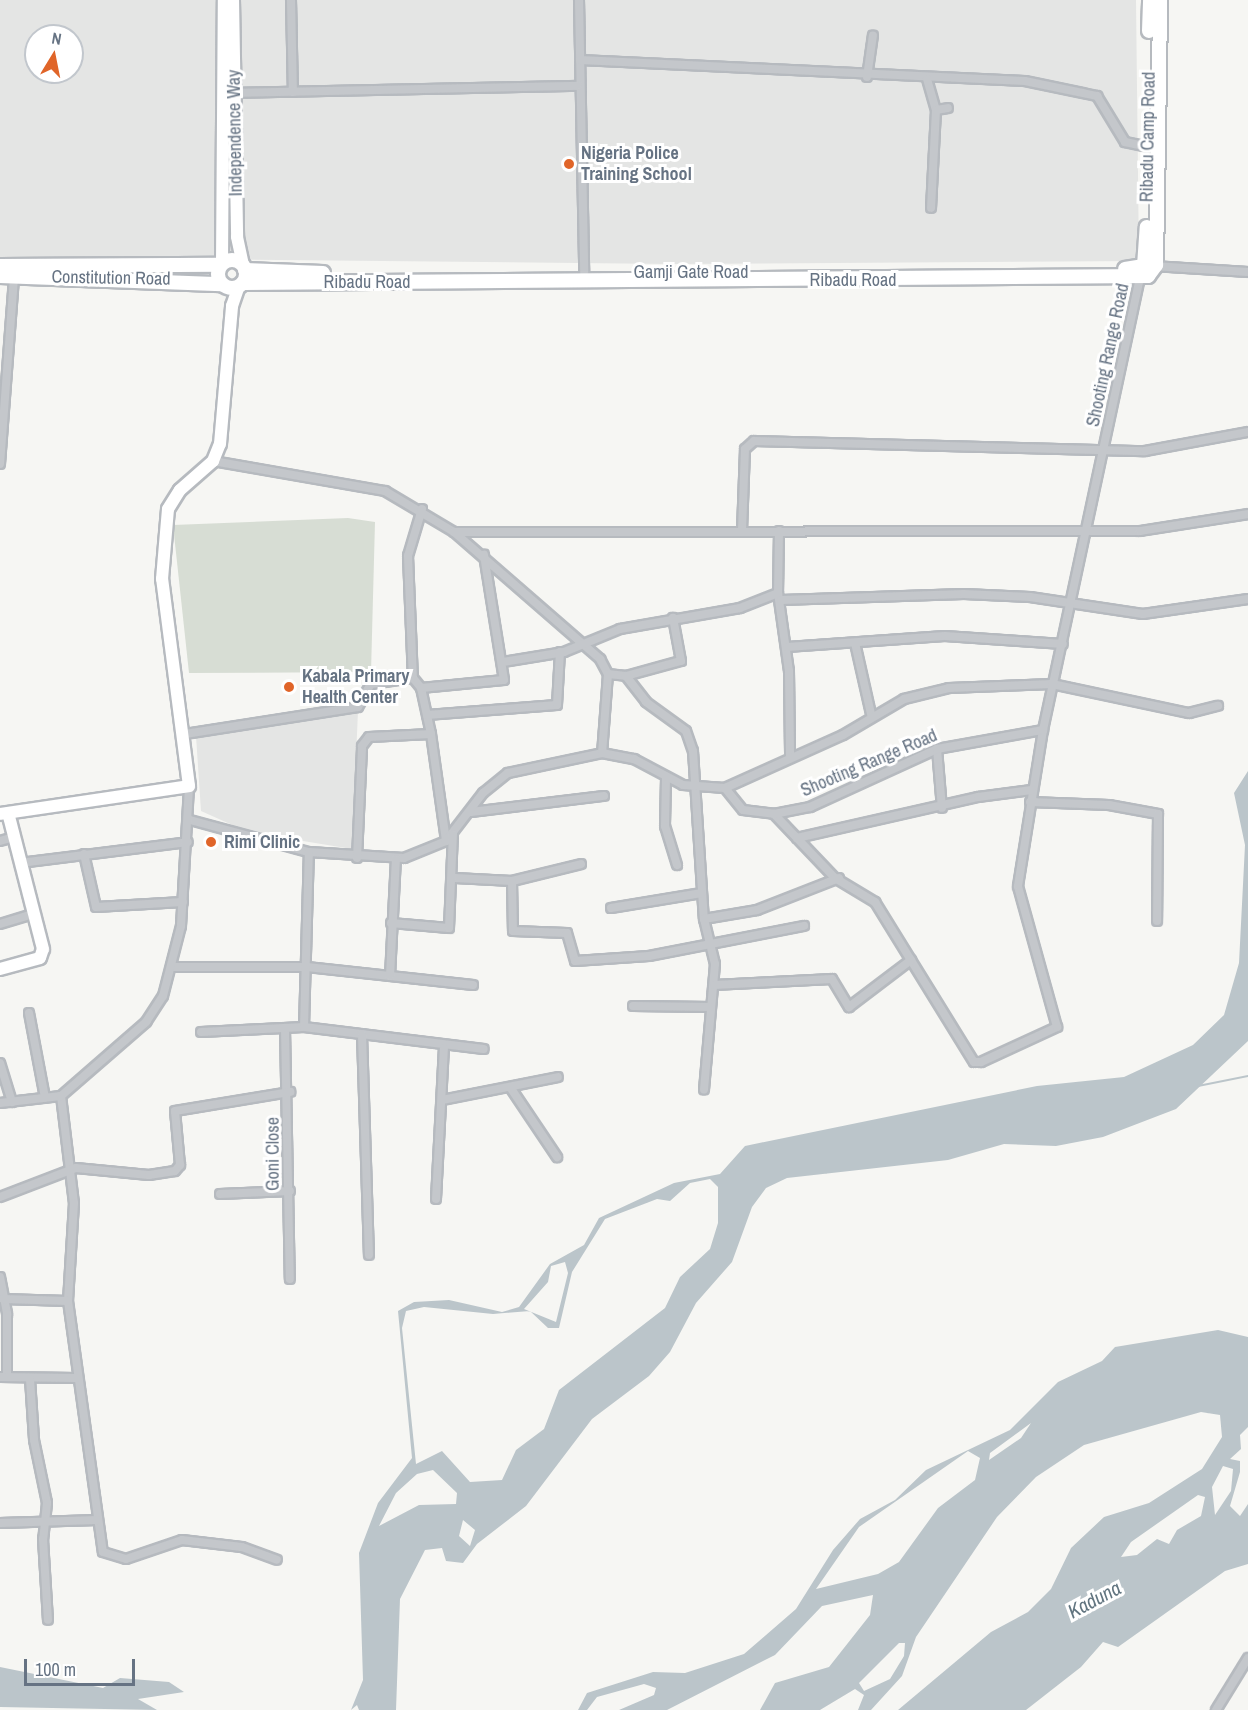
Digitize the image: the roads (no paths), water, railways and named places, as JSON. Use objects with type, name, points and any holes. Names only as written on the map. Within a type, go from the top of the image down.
[{"type":"main road","name":"Ribadu Camp Road","points":[[1144,269],[1150,0]]},
{"type":"main road","points":[[1144,269],[1160,0]]},
{"type":"main road","name":"Constitution Road","points":[[0,266],[221,264],[233,260],[236,279],[7,276]]},
{"type":"main road","points":[[221,264],[236,279]]},
{"type":"main road","name":"Gamji Gate Road","points":[[236,279],[584,272],[657,276],[1144,269]]},
{"type":"main road","name":"Ribadu Road","points":[[236,279],[279,282],[657,276]]},
{"type":"street","name":"Independence Way","points":[[221,264],[224,0]]},
{"type":"street","name":"Independence Way","points":[[213,461],[225,429],[232,306],[236,279],[234,0]]},
{"type":"street","points":[[291,0],[292,92]]},
{"type":"street","points":[[579,0],[578,86],[584,272]]},
{"type":"street","points":[[867,77],[873,35]]},
{"type":"street","points":[[580,60],[867,77],[1025,81],[1087,92],[1100,101],[1125,142],[1148,147]]},
{"type":"street","points":[[927,79],[936,110],[931,208]]},
{"type":"street","points":[[233,93],[578,86]]},
{"type":"street","points":[[936,110],[948,108]]},
{"type":"street","points":[[1144,269],[1248,272]]},
{"type":"street","name":"Shooting Range Road","points":[[911,960],[976,1063],[1056,1029],[1018,886],[1032,790],[1052,684],[1090,528],[1144,269]]},
{"type":"street","points":[[0,464],[7,276]]},
{"type":"street","points":[[742,531],[745,449],[754,441],[1106,446],[1158,450],[1248,432]]},
{"type":"street","points":[[0,1103],[61,1096],[146,1022],[174,967],[183,902],[190,820],[189,786],[185,734],[162,579],[168,510],[180,490],[213,461],[385,491],[422,509],[454,532],[582,640],[608,674],[602,753]]},
{"type":"street","points":[[422,509],[408,556],[413,678],[422,688],[431,734],[446,842]]},
{"type":"street","points":[[454,532],[1174,529],[1248,514]]},
{"type":"street","points":[[779,531],[779,597],[787,647],[790,758]]},
{"type":"street","points":[[422,688],[502,681],[503,662],[484,555]]},
{"type":"street","points":[[503,662],[560,652],[582,640],[673,618],[740,608],[779,597],[964,594],[1072,604],[1143,614],[1248,599]]},
{"type":"street","points":[[608,674],[626,676],[681,661],[673,618]]},
{"type":"street","points":[[787,647],[988,636],[1063,644]]},
{"type":"street","points":[[855,643],[871,714]]},
{"type":"street","points":[[427,715],[557,705],[560,652]]},
{"type":"street","points":[[626,676],[646,702],[686,731],[698,787],[704,919],[714,984],[704,1090]]},
{"type":"street","points":[[185,734],[358,707],[371,684],[413,678]]},
{"type":"street","points":[[190,820],[309,852],[357,858],[396,859],[446,842],[508,773],[602,753],[634,759],[666,778],[698,787],[725,788],[843,735],[871,714],[949,688],[1052,684],[1188,713],[1218,706]]},
{"type":"street","name":"Shooting Range Road","points":[[725,788],[743,810],[774,814],[810,807],[937,749],[1043,730]]},
{"type":"street","points":[[357,858],[362,746],[369,737],[431,734]]},
{"type":"street","points":[[937,749],[942,808]]},
{"type":"street","points":[[666,778],[665,826],[677,865]]},
{"type":"street","points":[[0,969],[42,955],[14,837],[4,813],[189,786]]},
{"type":"street","points":[[797,838],[1032,790]]},
{"type":"street","points":[[471,812],[604,796]]},
{"type":"street","points":[[1030,802],[1158,814],[1157,921]]},
{"type":"street","points":[[714,984],[832,979],[849,1007],[911,960],[875,902],[841,878],[774,814]]},
{"type":"street","points":[[391,922],[449,928],[455,878],[453,834]]},
{"type":"street","points":[[0,841],[14,837]]},
{"type":"street","points":[[20,862],[188,842]]},
{"type":"street","points":[[304,1027],[309,852]]},
{"type":"street","points":[[84,854],[96,908],[183,902]]},
{"type":"street","points":[[390,976],[396,859]]},
{"type":"street","points":[[455,878],[512,881],[581,864]]},
{"type":"street","points":[[704,919],[757,909],[841,878]]},
{"type":"street","points":[[512,881],[513,931],[564,932],[575,961],[709,946],[804,926]]},
{"type":"street","points":[[611,908],[702,893]]},
{"type":"street","points":[[0,924],[33,914]]},
{"type":"street","points":[[174,967],[307,967],[473,985]]},
{"type":"street","points":[[633,1006],[711,1007]]},
{"type":"street","points":[[29,1013],[45,1098]]},
{"type":"street","points":[[201,1032],[304,1027],[444,1048],[484,1049]]},
{"type":"street","name":"Goni Close","points":[[285,1029],[290,1092],[290,1279]]},
{"type":"street","points":[[362,1034],[369,1255]]},
{"type":"street","points":[[436,1199],[444,1048]]},
{"type":"street","points":[[0,1063],[12,1102]]},
{"type":"street","points":[[442,1100],[512,1090],[558,1077]]},
{"type":"street","points":[[512,1090],[557,1157]]},
{"type":"street","points":[[0,1197],[70,1171],[175,1171],[180,1165],[175,1111],[290,1092]]},
{"type":"street","points":[[61,1096],[74,1203],[68,1301],[76,1378],[106,1558],[126,1558],[172,1540],[242,1547],[277,1560]]},
{"type":"street","points":[[219,1194],[290,1191]]},
{"type":"street","points":[[0,1277],[3,1299],[4,1377],[76,1378]]},
{"type":"street","points":[[3,1299],[68,1301]]},
{"type":"street","points":[[30,1379],[45,1523],[48,1620]]},
{"type":"street","points":[[0,1523],[98,1520]]},
{"type":"street","points":[[1216,1710],[1248,1658]]},
{"type":"water","points":[[1248,771],[1248,1041],[1176,1109],[1103,1137],[1056,1146],[1004,1144],[948,1160],[787,1178],[766,1188],[752,1207],[732,1262],[696,1303],[670,1352],[649,1376],[592,1419],[526,1506],[477,1544],[463,1563],[446,1561],[442,1548],[425,1550],[400,1599],[396,1710],[359,1710],[357,1705],[351,1710],[363,1680],[359,1553],[378,1503],[412,1458],[398,1311],[414,1302],[449,1300],[502,1312],[519,1307],[550,1264],[584,1245],[599,1218],[674,1183],[720,1174],[745,1146],[1037,1086],[1124,1077],[1193,1045],[1224,1015],[1239,963],[1245,845],[1234,793]],"holes":[[[710,1179],[718,1187],[718,1223],[710,1249],[680,1277],[665,1308],[559,1390],[544,1429],[516,1450],[502,1480],[470,1482],[442,1451],[416,1464],[402,1328],[406,1311],[424,1307],[493,1314],[529,1311],[524,1309],[548,1282],[551,1266],[565,1262],[568,1273],[556,1322],[531,1312],[548,1328],[559,1328],[572,1272],[605,1219],[657,1199],[670,1201],[690,1183]],[[433,1470],[457,1493],[456,1504],[419,1505],[379,1526],[396,1493],[417,1474]],[[463,1520],[475,1530],[470,1546],[459,1536]]]},
{"type":"water","name":"Kaduna","points":[[1218,1330],[1248,1337],[1248,1427],[1240,1435],[1241,1449],[1230,1459],[1240,1461],[1240,1472],[1230,1506],[1240,1516],[1248,1504],[1248,1564],[1225,1571],[1118,1647],[1103,1642],[1081,1667],[1026,1710],[898,1710],[991,1632],[1028,1612],[1051,1589],[1071,1548],[1104,1517],[1149,1503],[1202,1469],[1222,1437],[1220,1415],[1201,1412],[1084,1445],[1036,1477],[997,1517],[916,1637],[902,1676],[871,1710],[858,1710],[864,1695],[855,1689],[820,1710],[760,1710],[775,1683],[829,1667],[870,1615],[873,1595],[822,1606],[775,1655],[667,1710],[619,1710],[654,1695],[656,1688],[644,1684],[597,1697],[587,1710],[578,1710],[587,1693],[653,1672],[685,1673],[744,1654],[796,1609],[833,1550],[860,1519],[895,1500],[926,1470],[1010,1430],[1058,1382],[1102,1361],[1115,1347]],"holes":[[[1031,1423],[1021,1438],[989,1460],[990,1453]],[[968,1451],[980,1458],[975,1480],[938,1508],[899,1562],[878,1574],[816,1589],[859,1527]],[[1223,1466],[1233,1469],[1231,1491],[1215,1515],[1212,1487]],[[1198,1495],[1205,1497],[1201,1516],[1177,1530],[1169,1544],[1157,1539],[1137,1555],[1121,1557],[1131,1542]],[[899,1643],[905,1643],[904,1656],[890,1679],[864,1691],[859,1683]]]},
{"type":"water","points":[[0,1667],[103,1688],[120,1678],[169,1682],[184,1692],[138,1699],[157,1710],[0,1707]]},
{"type":"waterway","points":[[1198,1086],[1248,1076]]},
{"type":"place","name":"Nigeria Police Training School","points":[[569,164]]},
{"type":"place","name":"Kabala Primary Health Center","points":[[289,687]]},
{"type":"place","name":"Rimi Clinic","points":[[211,842]]}]
